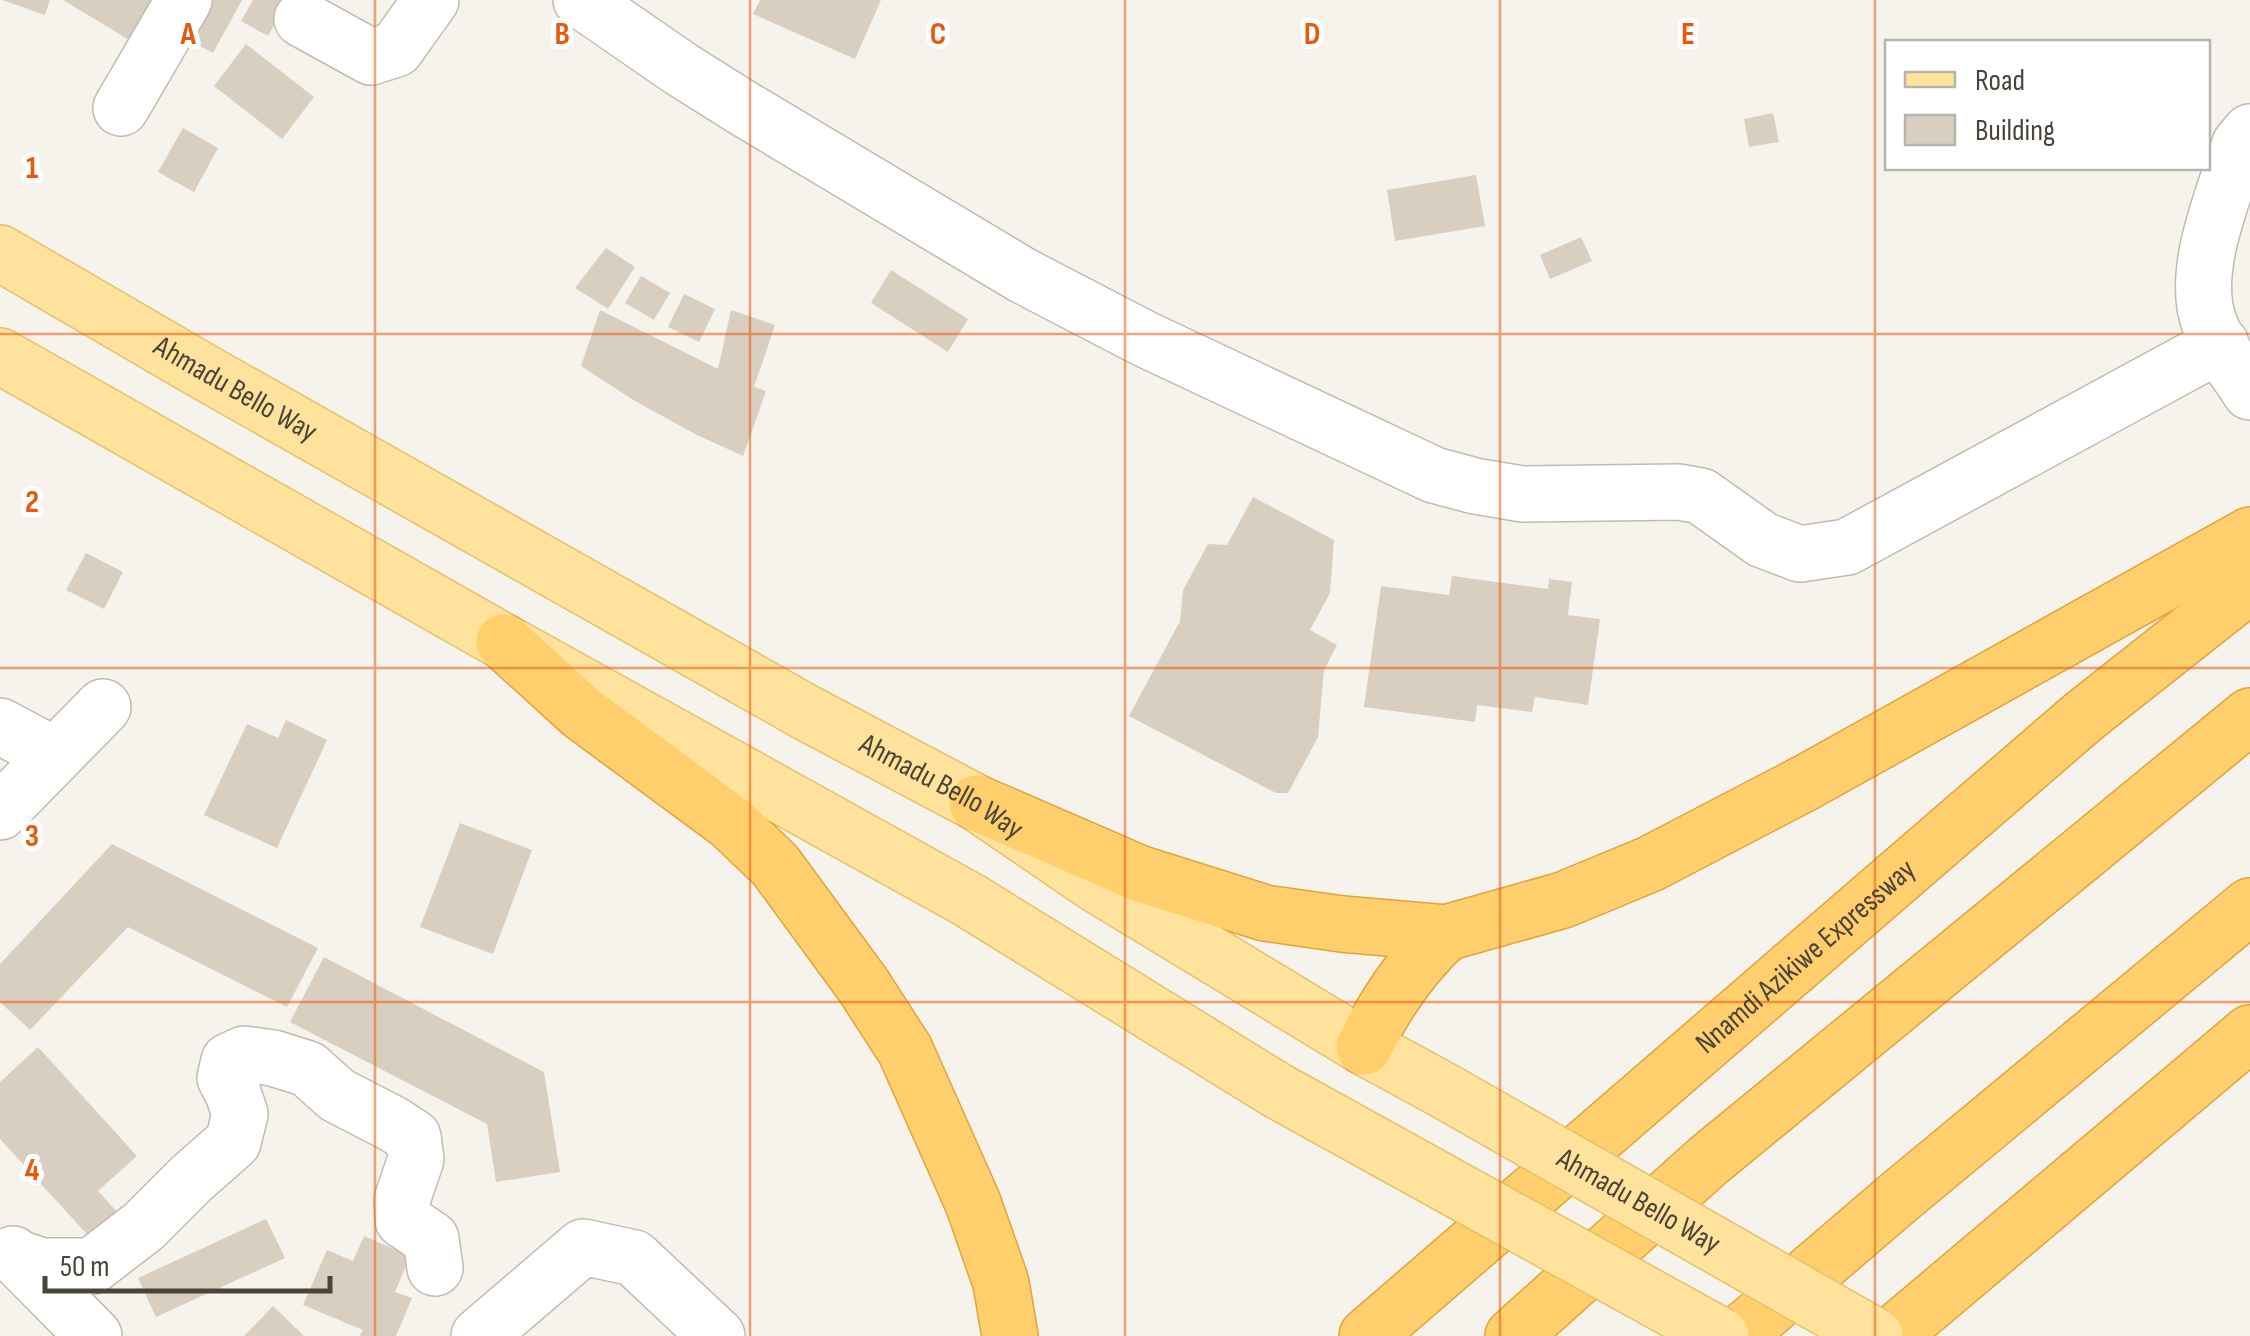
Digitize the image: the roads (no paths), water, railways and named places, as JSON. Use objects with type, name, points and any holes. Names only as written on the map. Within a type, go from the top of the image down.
[{"type":"highway","points":[[978,803],[1141,874],[1264,913],[1446,933],[1564,900],[1650,864],[1808,782],[2250,535]]},
{"type":"highway","name":"Nnamdi Azikiwe Expressway","points":[[1367,1336],[2083,717],[2250,585]]},
{"type":"highway","points":[[504,642],[582,713],[732,823],[786,880],[905,1050],[973,1203],[1001,1283],[1010,1336]]},
{"type":"highway","points":[[1513,1336],[1709,1160],[2250,716]]},
{"type":"highway","points":[[1737,1336],[2250,906]]},
{"type":"highway","points":[[1364,1047],[1396,990],[1446,933]]},
{"type":"highway","points":[[1890,1336],[2250,1033]]},
{"type":"main road","name":"Ahmadu Bello Way","points":[[0,253],[807,713],[978,803],[1097,885],[1364,1047],[1875,1336]]},
{"type":"main road","points":[[0,356],[969,900],[1292,1098],[1721,1336]]},
{"type":"street","points":[[121,108],[184,0]]},
{"type":"street","points":[[302,19],[371,57],[396,49],[431,0]]},
{"type":"street","points":[[581,0],[743,108],[1022,276],[1145,340],[1434,475],[1522,494],[1679,492],[1701,496],[1763,540],[1800,554],[1847,547],[2237,359],[2209,324],[2202,281],[2208,245],[2240,144],[2250,132]]},
{"type":"street","points":[[0,812],[102,707]]},
{"type":"street","points":[[0,726],[54,755]]},
{"type":"street","points":[[8,1249],[42,1266],[92,1266],[144,1226],[233,1142],[240,1114],[225,1078],[228,1061],[244,1054],[308,1069],[337,1095],[413,1137],[416,1159],[402,1200],[403,1220],[430,1240],[434,1268]]},
{"type":"street","points":[[479,1336],[583,1247],[634,1258],[717,1336]]},
{"type":"street","points":[[8,1249],[94,1336]]}]
